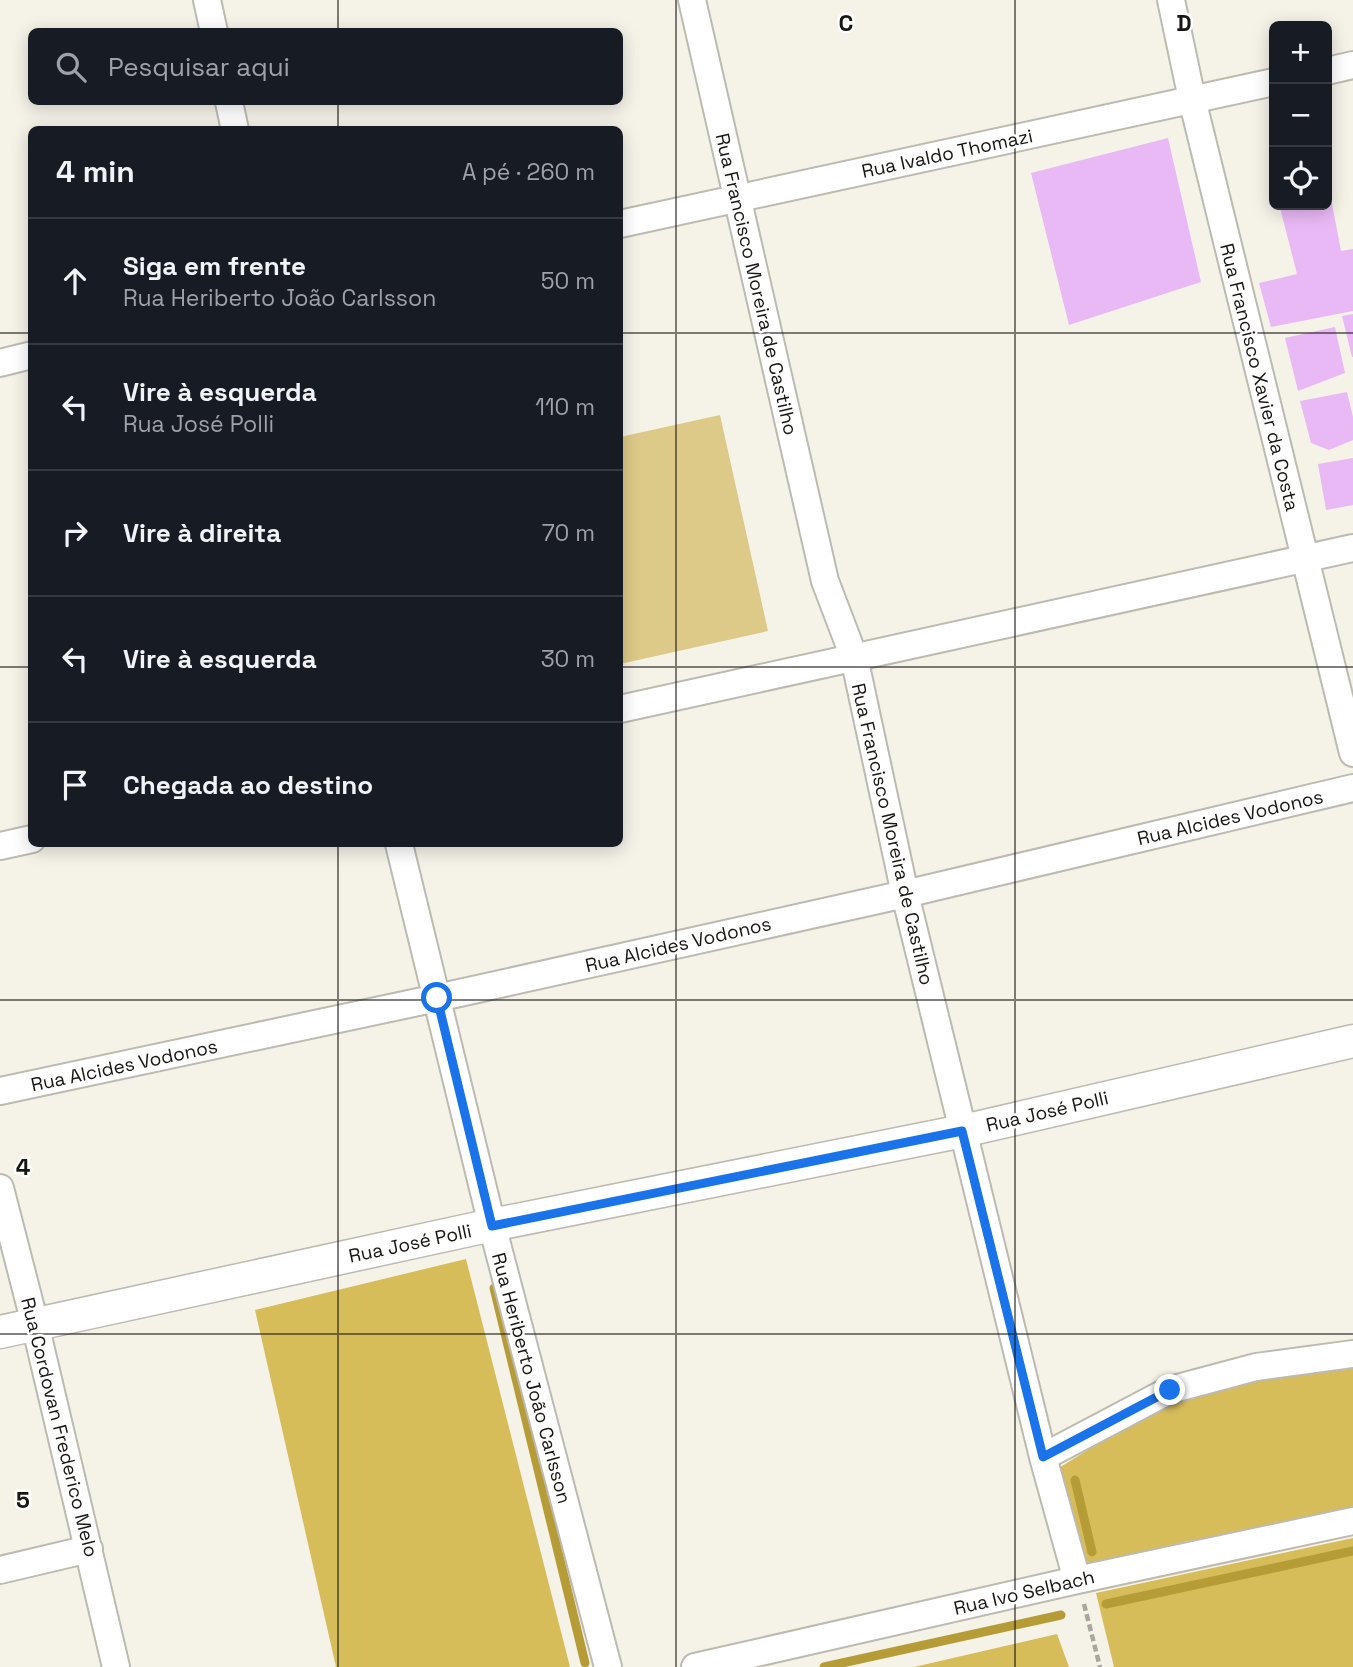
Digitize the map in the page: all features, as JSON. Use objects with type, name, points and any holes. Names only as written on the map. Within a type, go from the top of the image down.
[{"type":"street","points":[[207,0],[213,28]]},
{"type":"street","name":"Rua Francisco Moreira de Castilho","points":[[692,0],[825,581],[854,657],[905,894],[962,1131],[1043,1457],[1077,1580]]},
{"type":"street","name":"Rua Francisco Xavier da Costa","points":[[1171,0],[1192,99],[1353,753]]},
{"type":"street","points":[[1332,70],[1353,65]]},
{"type":"street","name":"Rua Ivaldo Thomazi","points":[[623,223],[1269,83]]},
{"type":"street","points":[[230,105],[234,126]]},
{"type":"street","points":[[0,363],[28,356]]},
{"type":"street","points":[[623,708],[1353,548]]},
{"type":"street","name":"Rua Alcides Vodonos","points":[[0,1091],[905,894],[1353,788]]},
{"type":"street","points":[[0,846],[28,840]]},
{"type":"street","name":"Rua Heriberto João Carlsson","points":[[400,847],[492,1226],[608,1667]]},
{"type":"street","name":"Rua José Polli","points":[[0,1332],[492,1226],[962,1131],[1353,1041]]},
{"type":"street","name":"Rua Cordovan Frederico Melo","points":[[0,1188],[116,1667]]},
{"type":"street","points":[[1043,1457],[1170,1390],[1256,1367],[1353,1354]]},
{"type":"street","name":"Rua Ivo Selbach","points":[[695,1667],[1077,1580],[1353,1521]]},
{"type":"street","points":[[0,1570],[89,1549]]},
{"type":"path","points":[[1077,1580],[1100,1667]]},
{"type":"shaded area","points":[[720,415],[768,631],[623,663],[623,436]]},
{"type":"shaded area","points":[[466,1259],[570,1667],[336,1667],[255,1310]]},
{"type":"shaded area","points":[[1309,1360],[1353,1363],[1353,1509],[1179,1543],[1085,1568],[1057,1469],[1125,1427],[1191,1396]]},
{"type":"shaded area","points":[[1353,1538],[1353,1667],[1114,1667],[1096,1593]]},
{"type":"shaded area","points":[[1057,1634],[1069,1667],[914,1667]]},
{"type":"building","points":[[1168,138],[1201,282],[1069,325],[1031,173]]},
{"type":"building","points":[[1332,204],[1341,251],[1353,249],[1353,311],[1271,327],[1259,283],[1297,274],[1281,210],[1332,210]]},
{"type":"building","points":[[1353,314],[1353,357],[1352,357],[1342,316]]},
{"type":"building","points":[[1335,327],[1345,373],[1298,391],[1285,338]]},
{"type":"building","points":[[1347,392],[1353,417],[1353,440],[1329,450],[1311,443],[1300,401]]},
{"type":"building","points":[[1353,458],[1353,505],[1326,510],[1318,464]]},
{"type":"waterway","points":[[494,1288],[585,1663]]},
{"type":"waterway","points":[[1075,1480],[1092,1552]]},
{"type":"waterway","points":[[1106,1604],[1353,1551]]},
{"type":"waterway","points":[[824,1667],[1061,1615]]},
{"type":"route","points":[[437,998],[492,1226],[962,1131],[1043,1457],[1170,1390]]}]
